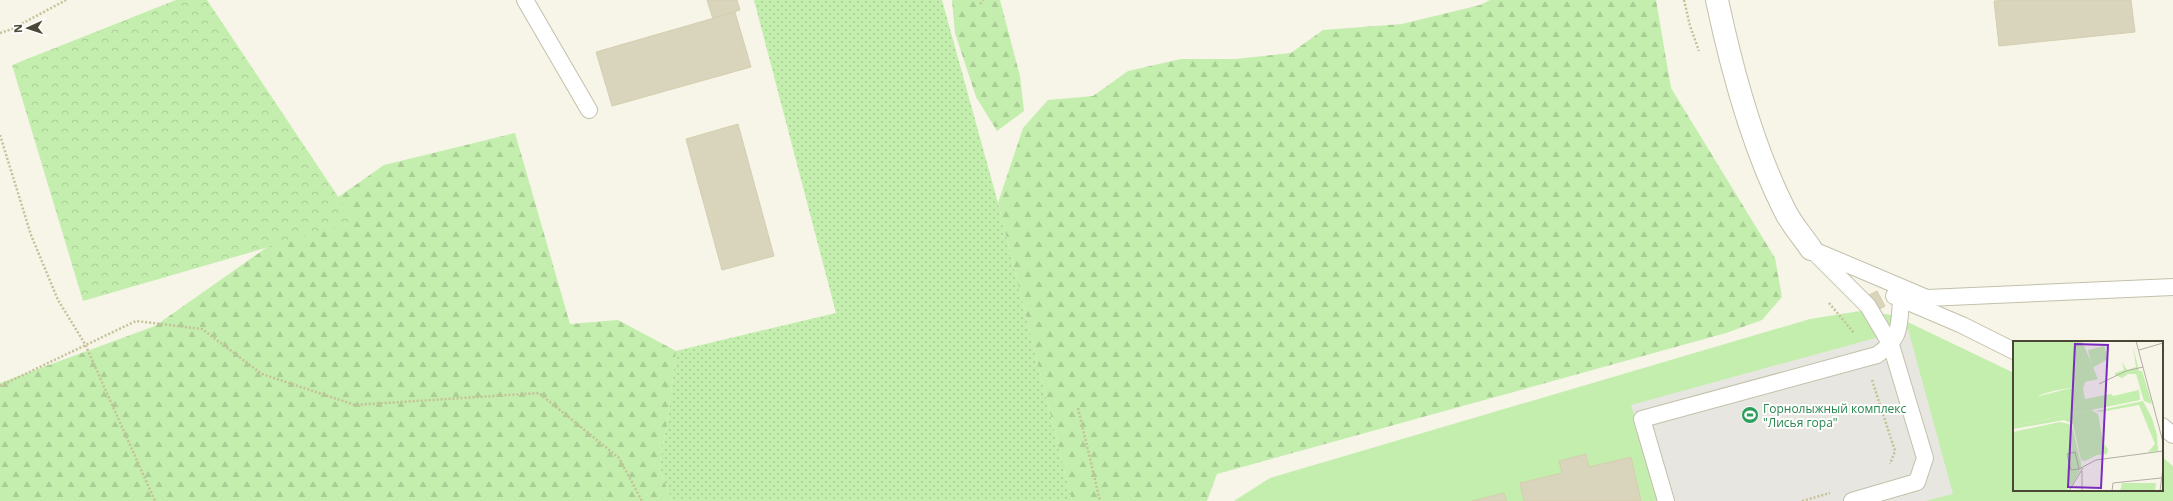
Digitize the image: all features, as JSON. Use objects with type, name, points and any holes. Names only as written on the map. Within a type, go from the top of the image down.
[{"type":"street","points":[[1717,0],[1742,100],[1763,162],[1786,213],[1811,249]]},
{"type":"lane","points":[[525,0],[589,110]]},
{"type":"lane","points":[[1811,249],[1927,298],[2173,287]]},
{"type":"lane","points":[[1811,249],[1901,300],[1962,325],[2013,350]]},
{"type":"lane","points":[[1811,249],[1868,306],[1892,345],[1925,458],[1918,482],[1852,501]]},
{"type":"lane","points":[[1666,501],[1642,419],[1877,355],[1892,345],[1899,324],[1901,300]]},
{"type":"lane","points":[[2163,427],[2173,435]]},
{"type":"path","points":[[0,33],[12,29],[66,0]]},
{"type":"path","points":[[980,4],[983,0]]},
{"type":"path","points":[[0,135],[31,235],[58,300],[85,344],[155,501]]},
{"type":"path","points":[[0,386],[85,344],[136,321],[202,329],[262,374],[355,405],[539,393],[619,458],[642,501]]},
{"type":"path","points":[[1078,408],[1100,501]]},
{"type":"green space","points":[[176,0],[207,0],[355,222],[83,301],[12,65]]},
{"type":"green space","points":[[754,0],[942,0],[998,203],[1072,501],[672,501],[659,468],[669,409],[676,351],[836,313]]},
{"type":"green space","points":[[952,0],[1000,0],[1020,76],[1024,111],[997,131],[976,97],[955,33]]},
{"type":"green space","points":[[1490,0],[1656,0],[1671,88],[1775,258],[1782,297],[1762,320],[1726,333],[1217,474],[1207,501],[1072,501],[998,203],[1023,128],[1048,100],[1093,96],[1128,71],[1181,59],[1236,59],[1291,53],[1323,30],[1402,24],[1480,5]]},
{"type":"green space","points":[[515,133],[570,324],[618,320],[676,351],[669,409],[659,468],[672,501],[0,501],[0,383],[155,326],[384,165]]},
{"type":"green space","name":"Горнолыжный комплекс \"Лисья гора\"","points":[[1860,311],[1893,315],[2013,373],[2013,491],[2163,491],[2163,458],[2173,466],[2173,501],[1234,501],[1270,478],[1810,319]]},
{"type":"shaded area","points":[[1908,329],[1953,494],[1926,501],[1658,501],[1631,405]]},
{"type":"building","points":[[707,0],[737,0],[740,10],[713,19]]},
{"type":"building","points":[[2131,0],[2135,32],[1999,46],[1994,1]]},
{"type":"building","points":[[735,12],[751,67],[612,106],[596,52]]},
{"type":"building","points":[[738,124],[774,256],[722,270],[686,139]]},
{"type":"building","points":[[1877,291],[1885,306],[1876,311],[1869,295]]},
{"type":"building","points":[[1586,454],[1589,467],[1631,457],[1641,501],[1524,501],[1520,483],[1562,473],[1559,461]]},
{"type":"building","points":[[1504,493],[1507,501],[1472,501]]},
{"type":"place","name":"Горнолыжный комплекс \"Лисья гора\"","points":[[1750,415]]}]
